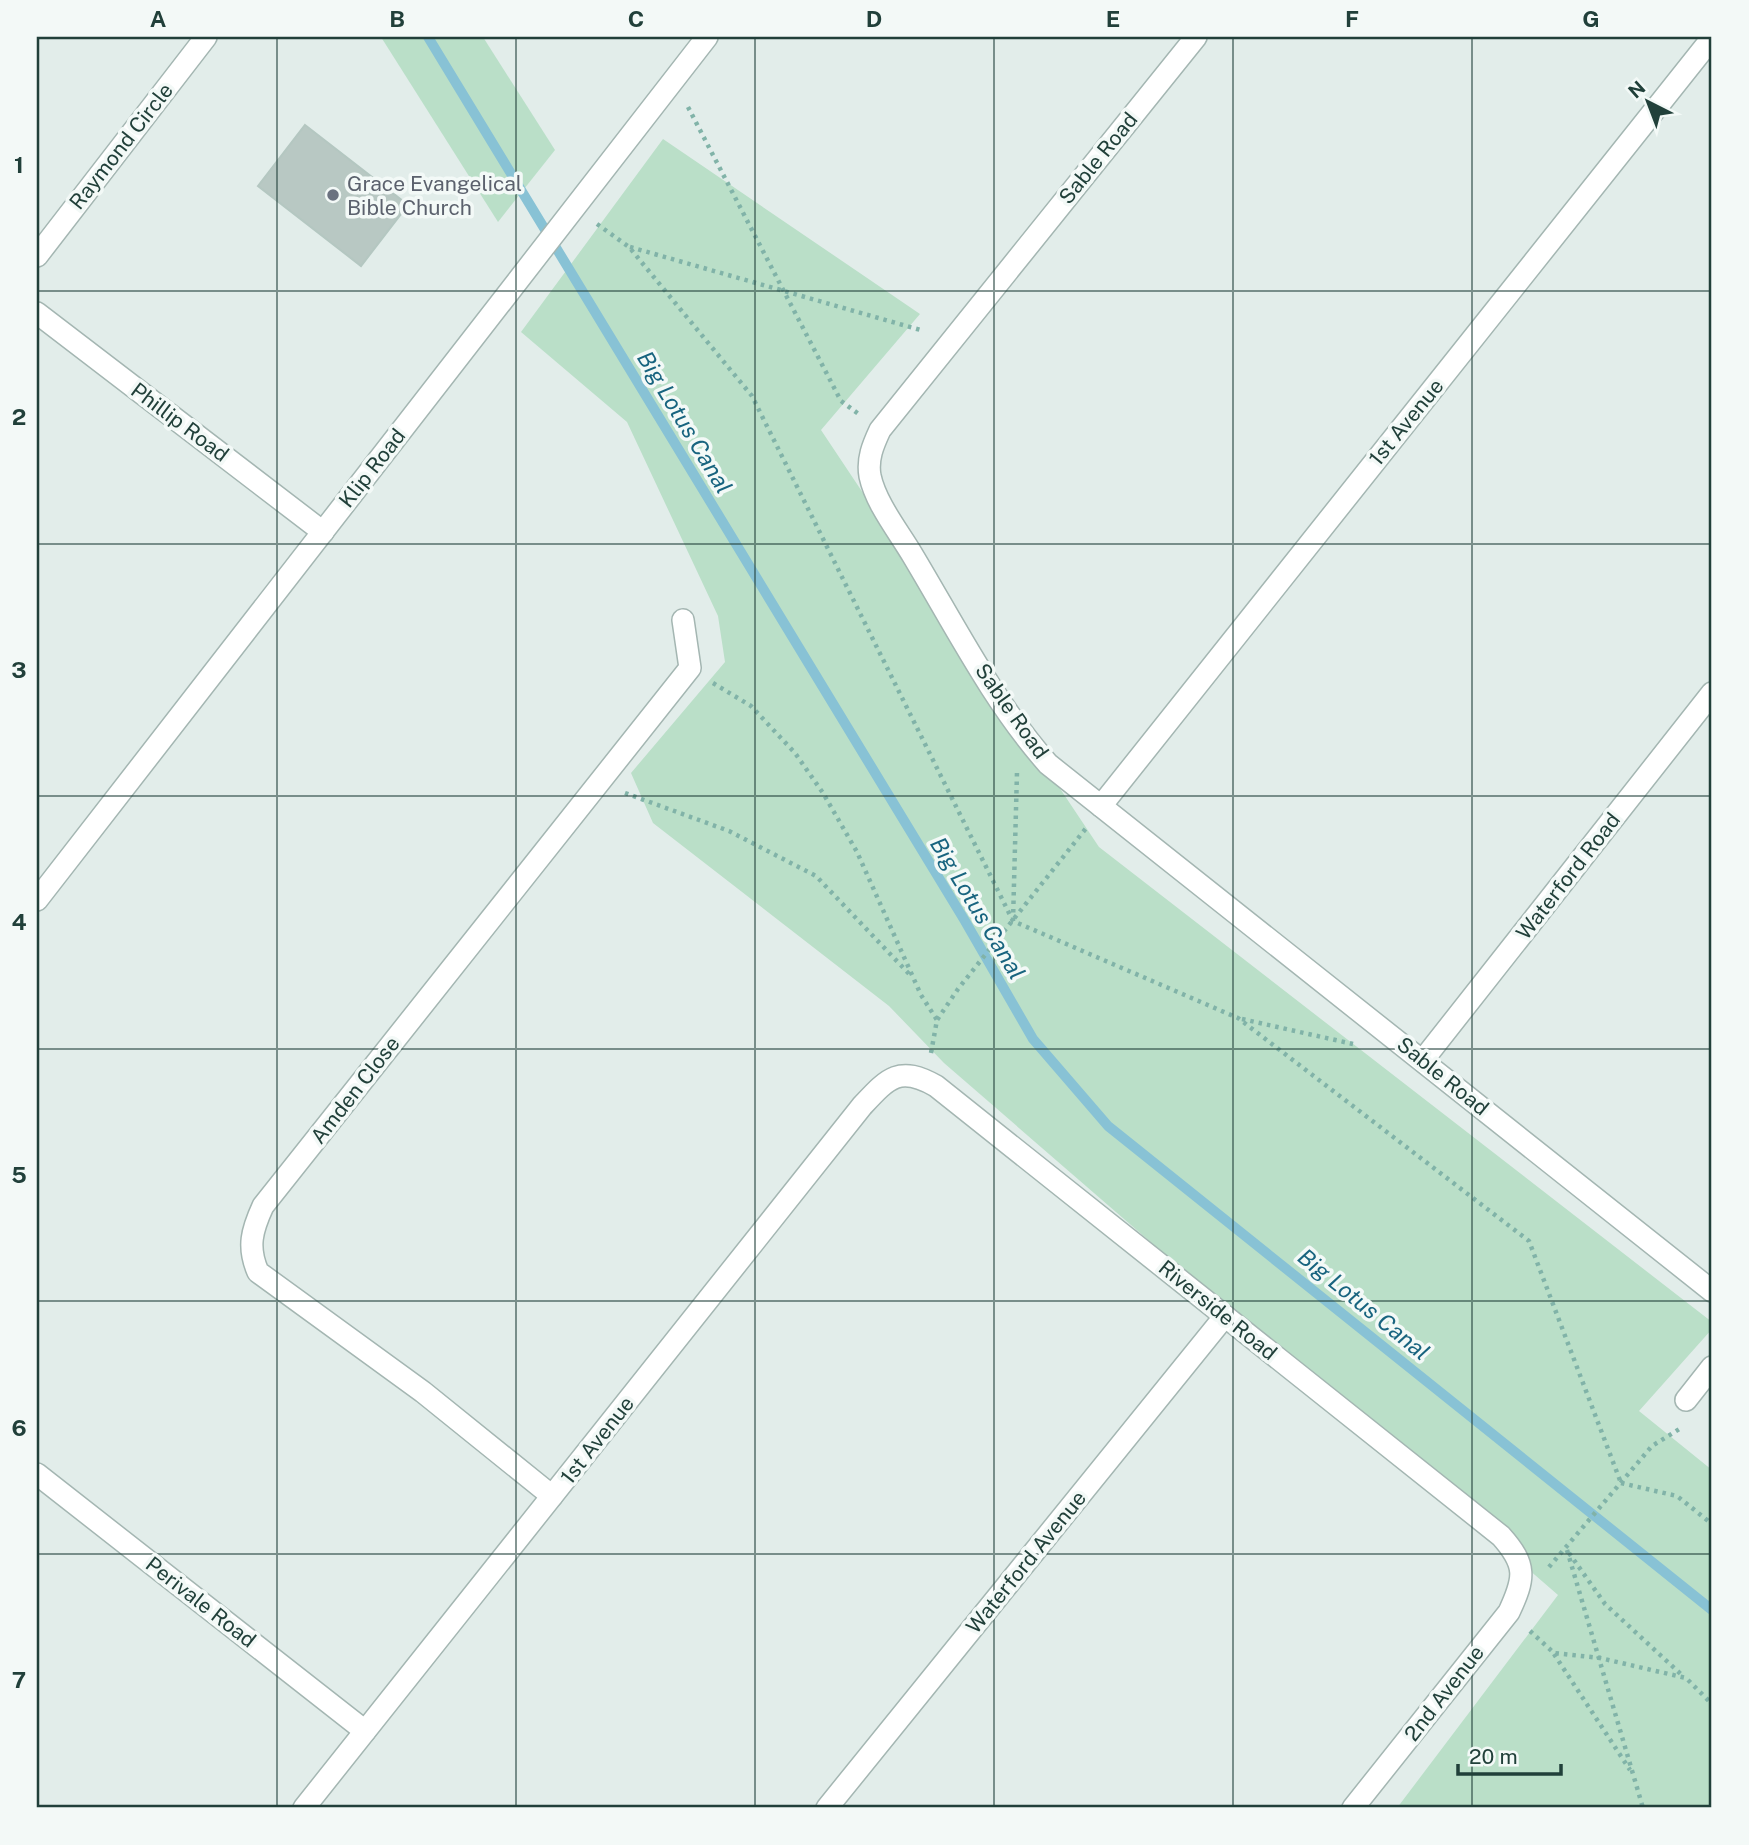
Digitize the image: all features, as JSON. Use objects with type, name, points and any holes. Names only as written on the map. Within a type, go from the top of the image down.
[{"type":"street","name":"Raymond Circle","points":[[37,256],[206,37]]},
{"type":"street","name":"Klip Road","points":[[37,900],[707,37]]},
{"type":"street","name":"Sable Road","points":[[1196,37],[880,430],[870,453],[870,477],[882,504],[1018,726],[1048,764],[1098,811],[1423,1060],[1712,1291]]},
{"type":"street","name":"1st Avenue","points":[[1098,811],[1712,38]]},
{"type":"street","name":"Phillip Road","points":[[37,313],[323,532]]},
{"type":"street","points":[[683,620],[690,668]]},
{"type":"street","name":"Amden Close","points":[[552,1496],[423,1392],[258,1272],[251,1257],[251,1230],[263,1206],[690,668]]},
{"type":"street","name":"Waterford Road","points":[[1423,1060],[1712,693]]},
{"type":"street","name":"Riverside Road","points":[[896,1076],[916,1075],[936,1086],[1501,1536],[1513,1549],[1522,1572]]},
{"type":"street","name":"1st Avenue","points":[[304,1808],[862,1106],[881,1086],[896,1076]]},
{"type":"street","name":"Waterford Avenue","points":[[827,1808],[1225,1316]]},
{"type":"street","points":[[1686,1400],[1712,1367]]},
{"type":"street","name":"Perivale Road","points":[[37,1474],[365,1731]]},
{"type":"street","name":"2nd Avenue","points":[[1353,1808],[1509,1612],[1521,1585],[1522,1572]]},
{"type":"path","points":[[674,79],[780,290],[841,401],[880,430]]},
{"type":"path","points":[[573,208],[629,247],[752,396],[1013,922],[1238,1018],[1357,1045]]},
{"type":"path","points":[[629,247],[953,339]]},
{"type":"path","points":[[690,668],[751,706],[795,753],[823,793],[857,852],[915,980],[937,1020]]},
{"type":"path","points":[[1013,922],[1018,726]]},
{"type":"path","points":[[600,782],[641,800],[729,831],[816,876],[915,980]]},
{"type":"path","points":[[925,1061],[932,1053],[937,1020],[958,989],[1098,811]]},
{"type":"path","points":[[1238,1018],[1529,1241],[1621,1483]]},
{"type":"path","points":[[1567,1549],[1652,1446],[1688,1424]]},
{"type":"path","points":[[1621,1483],[1677,1496],[1712,1524]]},
{"type":"path","points":[[1567,1549],[1643,1808]]},
{"type":"path","points":[[1567,1549],[1605,1604],[1712,1704]]},
{"type":"path","points":[[1509,1612],[1554,1653],[1633,1774]]},
{"type":"path","points":[[1554,1653],[1600,1658],[1686,1678]]},
{"type":"green space","points":[[381,37],[483,37],[555,150],[498,222]]},
{"type":"green space","points":[[663,139],[920,314],[821,430],[1099,847],[1712,1322],[1712,1329],[1639,1411],[1712,1470],[1712,1808],[1397,1808],[1558,1595],[944,1063],[889,1006],[653,823],[631,773],[725,662],[718,616],[627,422],[521,332]]},
{"type":"building","name":"Grace Evangelical Bible Church","points":[[305,125],[408,205],[361,266],[258,186]]},
{"type":"waterway","name":"Big Lotus Canal","points":[[428,37],[965,921],[1033,1039],[1108,1126],[1712,1610]]},
{"type":"place","name":"Grace Evangelical Bible Church","points":[[333,195]]}]
